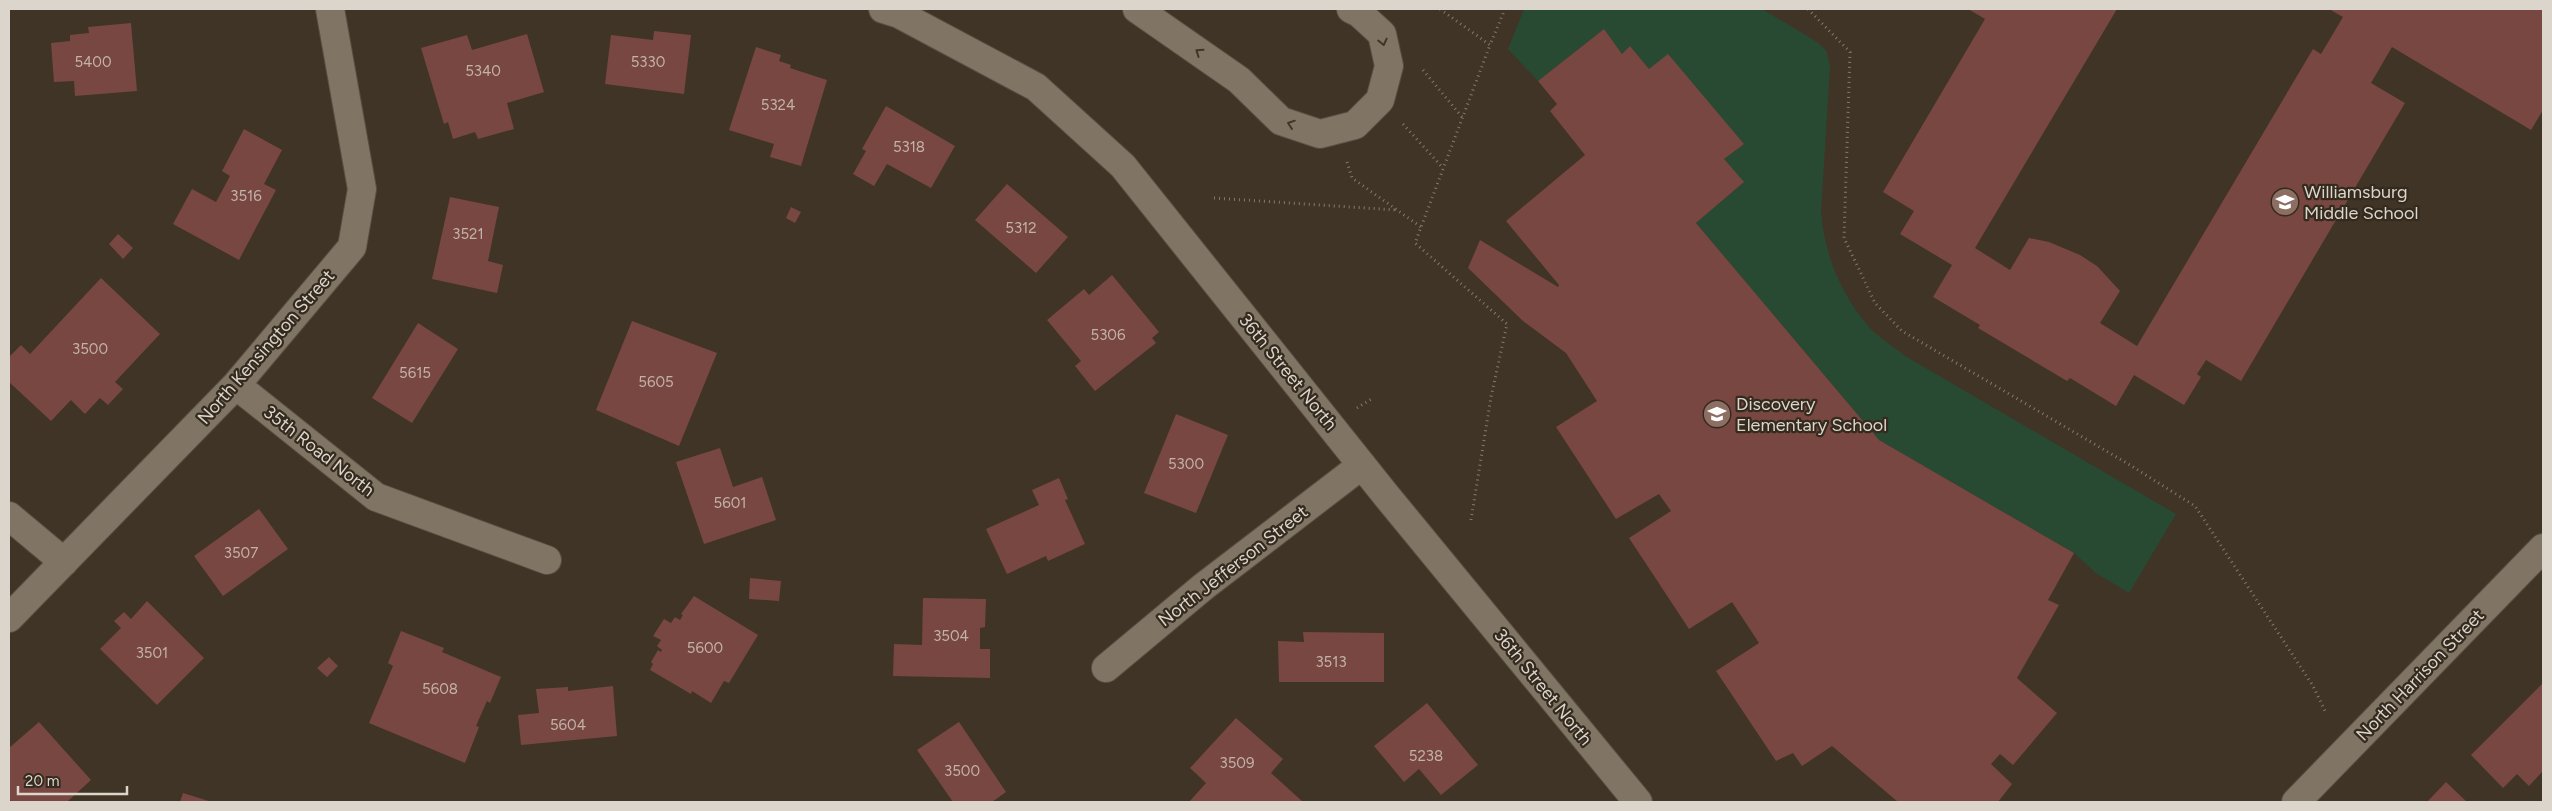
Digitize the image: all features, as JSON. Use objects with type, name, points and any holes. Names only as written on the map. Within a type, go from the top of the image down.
[{"type":"street","name":"North Kensington Street","points":[[9,618],[236,385],[352,247],[362,189],[330,9]]},
{"type":"street","name":"36th Street North","points":[[883,9],[899,14],[1036,87],[1123,166],[1362,465],[1638,802]]},
{"type":"street","points":[[1137,9],[1239,80],[1281,121],[1320,134],[1356,125],[1380,100],[1389,66],[1382,34],[1359,13],[1350,9]]},
{"type":"street","name":"35th Road North","points":[[236,385],[376,497],[547,560]]},
{"type":"street","name":"North Jefferson Street","points":[[1106,668],[1203,587],[1362,465]]},
{"type":"street","points":[[9,516],[64,562]]},
{"type":"street","name":"North Harrison Street","points":[[2296,802],[2543,548]]},
{"type":"path","points":[[1440,9],[1490,44]]},
{"type":"path","points":[[1471,520],[1491,397],[1507,324],[1415,243],[1504,9]]},
{"type":"path","points":[[1804,9],[1814,15]]},
{"type":"path","points":[[1808,9],[1850,52],[1844,238],[1875,303],[1902,331],[2130,464],[2195,506],[2314,686],[2325,711]]},
{"type":"path","points":[[1386,56],[1418,65],[1462,118]]},
{"type":"path","points":[[1380,100],[1443,168]]},
{"type":"path","points":[[1336,130],[1352,178],[1421,227]]},
{"type":"path","points":[[1214,198],[1396,210]]},
{"type":"green space","points":[[1524,9],[1762,9],[1817,42],[1826,50],[1830,66],[1821,212],[1830,258],[1842,287],[1859,315],[1869,327],[1905,356],[2176,514],[2129,593],[2096,573],[2074,553],[1879,440],[1696,223],[1743,183],[1724,159],[1744,144],[1668,55],[1649,69],[1630,46],[1622,54],[1604,29],[1538,81],[1508,49]]},
{"type":"building","name":"Williamsburg Middle School","points":[[1968,9],[2117,9],[1975,248],[2010,270],[2029,238],[2049,242],[2080,255],[2097,266],[2120,291],[2100,323],[2137,346],[2313,49],[2321,54],[2343,17],[2329,9],[2543,9],[2543,110],[2531,130],[2392,47],[2371,83],[2405,103],[2241,381],[2206,360],[2197,374],[2201,377],[2184,405],[2134,375],[2116,406],[2070,378],[2067,381],[1978,328],[1980,325],[1933,297],[1952,265],[1900,234],[1914,211],[1883,192],[1985,19]]},
{"type":"building","points":[[131,23],[137,91],[75,96],[74,81],[54,82],[51,43],[70,41],[70,35],[89,33],[88,27]]},
{"type":"building","name":"Discovery Elementary School","points":[[1604,29],[1622,54],[1630,46],[1649,69],[1668,54],[1744,144],[1724,159],[1744,182],[1696,223],[1879,440],[2074,553],[2048,600],[2059,605],[2017,678],[2057,713],[2013,765],[2000,754],[1991,764],[2012,784],[1998,802],[1898,802],[1832,746],[1802,766],[1793,753],[1776,761],[1716,671],[1759,643],[1732,602],[1689,629],[1629,538],[1671,511],[1659,494],[1616,519],[1556,427],[1597,401],[1566,353],[1523,321],[1468,268],[1480,240],[1558,287],[1559,285],[1506,221],[1585,155],[1550,111],[1557,104],[1538,81]]},
{"type":"building","points":[[654,31],[691,35],[684,94],[605,84],[611,35],[653,40]]},
{"type":"building","points":[[527,34],[544,92],[507,103],[514,129],[478,139],[475,132],[453,139],[448,122],[444,124],[421,48],[467,35],[472,50]]},
{"type":"building","points":[[756,47],[781,55],[779,61],[791,65],[790,68],[827,80],[801,166],[770,157],[774,144],[729,130]]},
{"type":"building","points":[[886,106],[955,146],[931,188],[887,164],[874,186],[853,174],[866,151],[862,149]]},
{"type":"building","points":[[244,129],[282,150],[264,184],[276,190],[239,260],[173,224],[192,189],[216,202],[230,176],[222,171]]},
{"type":"building","points":[[1007,184],[1068,237],[1036,273],[975,220]]},
{"type":"building","points":[[450,197],[499,207],[488,261],[503,265],[497,293],[432,279]]},
{"type":"building","points":[[791,207],[801,212],[795,223],[786,218]]},
{"type":"building","points":[[118,234],[133,248],[123,259],[109,244]]},
{"type":"building","points":[[1112,275],[1159,332],[1152,338],[1156,343],[1095,391],[1075,366],[1081,361],[1047,320],[1084,289],[1089,295]]},
{"type":"building","points":[[101,278],[160,334],[115,382],[123,389],[108,405],[100,398],[85,414],[71,400],[51,421],[9,382],[9,357],[21,345],[30,354]]},
{"type":"building","points":[[632,321],[717,353],[679,446],[596,410]]},
{"type":"building","points":[[418,323],[458,349],[412,423],[372,398]]},
{"type":"building","points":[[1176,414],[1228,435],[1196,513],[1144,493]]},
{"type":"building","points":[[720,448],[733,487],[762,477],[776,520],[704,544],[676,462]]},
{"type":"building","points":[[1059,478],[1068,499],[1065,500],[1085,544],[1048,561],[1046,556],[1007,574],[986,529],[1039,505],[1032,490]]},
{"type":"building","points":[[259,509],[288,549],[223,596],[194,556]]},
{"type":"building","points":[[750,578],[781,581],[779,601],[749,599]]},
{"type":"building","points":[[694,596],[758,635],[729,683],[724,681],[711,703],[692,691],[691,694],[650,670],[653,664],[651,662],[658,650],[661,652],[662,650],[657,646],[661,640],[653,636],[664,619],[671,623],[675,617],[680,620],[683,615],[681,614]]},
{"type":"building","points":[[923,598],[986,599],[985,627],[980,628],[980,649],[990,649],[990,678],[893,676],[894,644],[922,645]]},
{"type":"building","points":[[147,601],[204,658],[157,705],[100,649],[121,628],[114,621],[124,612],[131,619]]},
{"type":"building","points":[[401,631],[444,648],[442,652],[501,677],[490,703],[487,701],[476,726],[479,727],[465,763],[369,723],[393,666],[388,663]]},
{"type":"building","points":[[1303,632],[1384,633],[1384,682],[1279,682],[1278,641],[1304,642]]},
{"type":"building","points":[[329,657],[338,666],[327,677],[317,668]]},
{"type":"building","points":[[2543,683],[2543,771],[2529,786],[2517,774],[2503,788],[2471,755]]},
{"type":"building","points":[[613,686],[617,736],[521,745],[518,715],[539,713],[536,689],[568,687],[568,691]]},
{"type":"building","points":[[1427,703],[1478,765],[1441,795],[1419,769],[1404,782],[1374,746]]},
{"type":"building","points":[[1236,718],[1283,759],[1271,773],[1303,802],[1189,802],[1206,783],[1190,768]]},
{"type":"building","points":[[39,722],[91,780],[67,802],[12,802],[9,799],[9,748]]},
{"type":"building","points":[[959,722],[1006,792],[992,802],[953,802],[917,750]]},
{"type":"building","points":[[2446,782],[2467,802],[2427,802]]},
{"type":"building","points":[[183,793],[212,802],[180,802]]},
{"type":"place","name":"Williamsburg Middle School","points":[[2285,202]]},
{"type":"place","name":"Discovery Elementary School","points":[[1717,414]]}]
